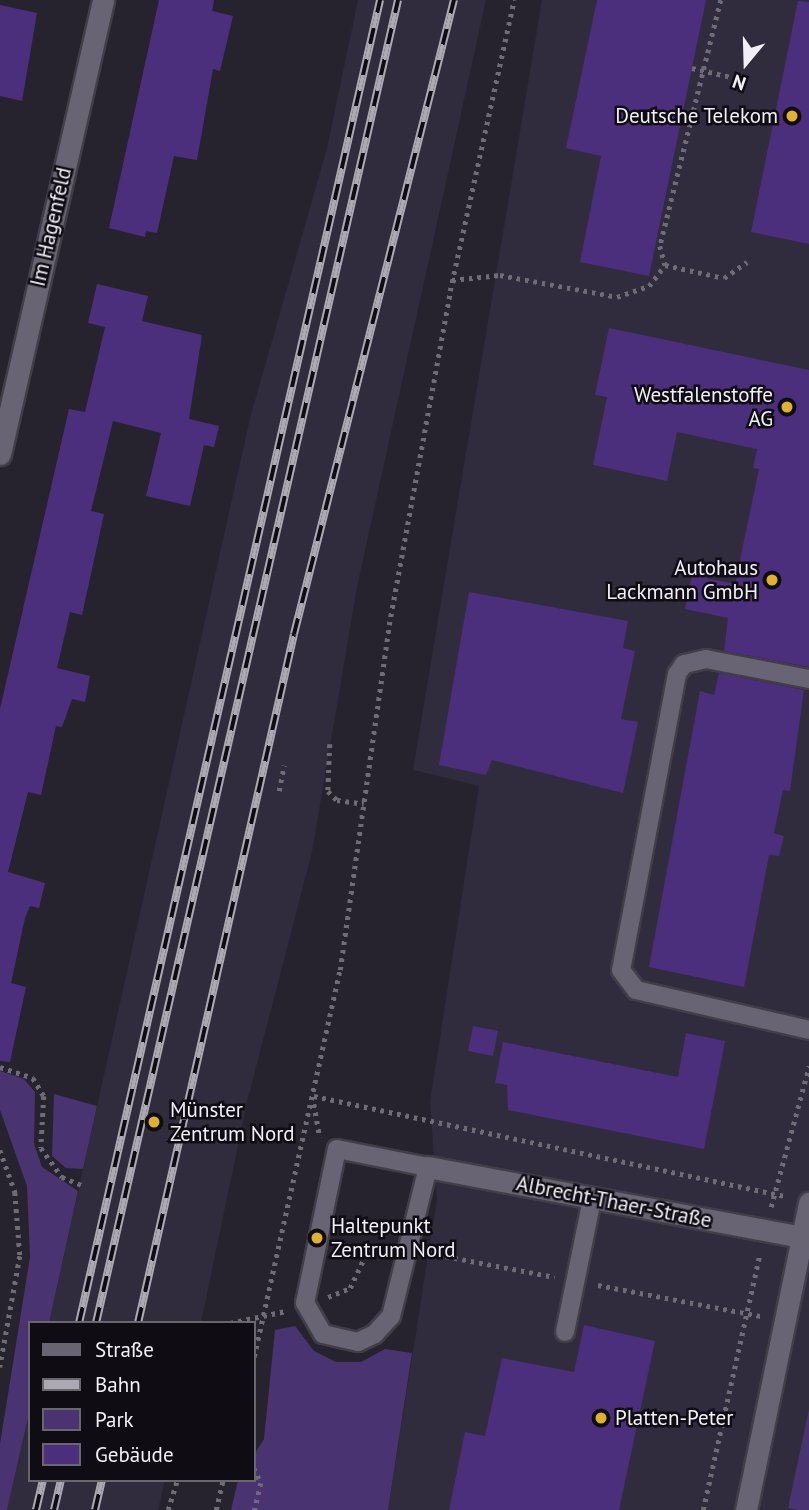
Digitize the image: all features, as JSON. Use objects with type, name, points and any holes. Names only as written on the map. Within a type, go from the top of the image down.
[{"type":"street","name":"Im Hagenfeld","points":[[0,454],[103,0]]},
{"type":"street","name":"Albrecht-Thaer-Straße","points":[[428,1167],[801,1237]]},
{"type":"street","points":[[747,1510],[801,1237],[803,1200]]},
{"type":"lane","points":[[809,679],[706,659],[684,664],[677,674],[621,970],[636,990],[809,1030]]},
{"type":"lane","points":[[337,1149],[304,1303],[310,1319],[331,1338],[358,1342],[376,1334],[391,1316],[428,1167]]},
{"type":"lane","name":"Albrecht-Thaer-Straße","points":[[337,1149],[428,1167]]},
{"type":"lane","points":[[565,1332],[592,1199]]},
{"type":"path","points":[[256,1350],[314,1096],[452,280],[514,0]]},
{"type":"path","points":[[665,265],[660,246],[721,0]]},
{"type":"path","points":[[692,68],[744,80]]},
{"type":"path","points":[[665,265],[724,278],[747,262]]},
{"type":"path","points":[[452,280],[500,275],[617,297],[649,286],[665,265]]},
{"type":"path","points":[[330,744],[328,791],[337,800],[364,804]]},
{"type":"path","points":[[279,791],[284,765]]},
{"type":"path","points":[[703,1510],[744,1314],[809,1066]]},
{"type":"path","points":[[0,1067],[33,1078],[44,1096],[41,1148],[62,1177],[82,1185]]},
{"type":"path","points":[[314,1096],[315,1134],[337,1149]]},
{"type":"path","points":[[314,1096],[803,1200]]},
{"type":"path","points":[[0,1150],[15,1192],[20,1256],[0,1367]]},
{"type":"path","points":[[304,1303],[351,1288],[368,1250],[408,1249],[744,1314]]},
{"type":"path","points":[[256,1321],[264,1321]]},
{"type":"path","points":[[255,1510],[261,1483],[256,1472]]},
{"type":"path","points":[[168,1510],[176,1482]]},
{"type":"path","points":[[216,1510],[223,1482]]},
{"type":"shaded area","points":[[358,0],[486,0],[357,587],[312,852],[247,1102],[201,1321],[49,1321],[250,418],[327,148]]},
{"type":"shaded area","points":[[542,0],[809,0],[809,1510],[388,1510],[437,1199],[430,1102],[479,786],[413,770]]},
{"type":"shaded area","points":[[28,1418],[28,1482],[165,1482],[158,1510],[7,1510]]},
{"type":"green space","points":[[0,1071],[24,1079],[35,1092],[34,1144],[42,1167],[78,1191],[49,1321],[28,1321],[28,1418],[7,1510],[0,1510],[0,1444],[30,1257],[27,1186],[0,1110]]},
{"type":"green space","points":[[54,1094],[97,1106],[83,1169],[66,1168],[52,1156]]},
{"type":"green space","points":[[295,1326],[314,1351],[336,1362],[361,1362],[385,1349],[412,1353],[388,1510],[231,1510],[238,1482],[256,1482],[256,1452],[264,1439],[275,1330]]},
{"type":"green space","points":[[809,1409],[809,1510],[798,1510],[788,1508]]},
{"type":"building","points":[[159,0],[214,0],[212,11],[233,16],[220,71],[213,69],[197,160],[174,156],[157,233],[146,231],[145,237],[109,228]]},
{"type":"building","points":[[597,0],[706,0],[649,276],[580,262],[601,156],[566,148]]},
{"type":"building","name":"Deutsche Telekom","points":[[798,1],[809,2],[809,244],[751,232]]},
{"type":"building","points":[[0,5],[37,13],[22,101],[0,96]]},
{"type":"building","points":[[97,284],[148,296],[142,321],[202,335],[189,419],[219,426],[214,447],[204,445],[190,506],[146,496],[161,433],[113,421],[91,511],[104,514],[82,615],[70,612],[57,668],[90,676],[85,702],[72,699],[62,727],[56,726],[41,795],[28,792],[8,872],[45,883],[39,908],[30,906],[25,918],[11,983],[26,987],[10,1062],[0,1061],[0,709],[69,409],[85,412],[105,327],[88,323]]},
{"type":"building","points":[[609,328],[809,370],[809,667],[724,651],[728,618],[685,609],[692,575],[735,584],[759,469],[753,468],[757,449],[677,432],[667,481],[593,465],[607,397],[595,395]]},
{"type":"building","points":[[469,592],[628,621],[623,648],[635,651],[621,719],[638,722],[623,793],[492,760],[486,775],[439,765]]},
{"type":"building","points":[[719,673],[804,690],[790,791],[783,790],[774,833],[784,836],[779,856],[769,855],[744,987],[649,967],[700,691],[714,695]]},
{"type":"building","points":[[473,1026],[498,1031],[493,1056],[468,1051]]},
{"type":"building","points":[[686,1033],[725,1041],[704,1149],[508,1110],[507,1085],[495,1083],[503,1042],[678,1077]]},
{"type":"building","name":"Platten-Peter","points":[[584,1325],[655,1341],[619,1510],[449,1510],[465,1432],[485,1436],[502,1358],[574,1372]]},
{"type":"railway","points":[[79,1321],[380,0]]},
{"type":"railway","points":[[96,1321],[398,0]]},
{"type":"railway","points":[[138,1321],[294,634],[454,0]]},
{"type":"railway","points":[[36,1510],[43,1482]]},
{"type":"railway","points":[[54,1510],[61,1482]]},
{"type":"railway","points":[[95,1510],[102,1482]]},
{"type":"place","name":"Deutsche Telekom","points":[[792,116]]},
{"type":"place","name":"Westfalenstoffe AG","points":[[787,407]]},
{"type":"place","name":"Autohaus Lackmann GmbH","points":[[772,580]]},
{"type":"place","name":"Münster Zentrum Nord","points":[[154,1122]]},
{"type":"place","name":"Haltepunkt Zentrum Nord","points":[[317,1238]]},
{"type":"place","name":"Platten-Peter","points":[[601,1418]]}]
